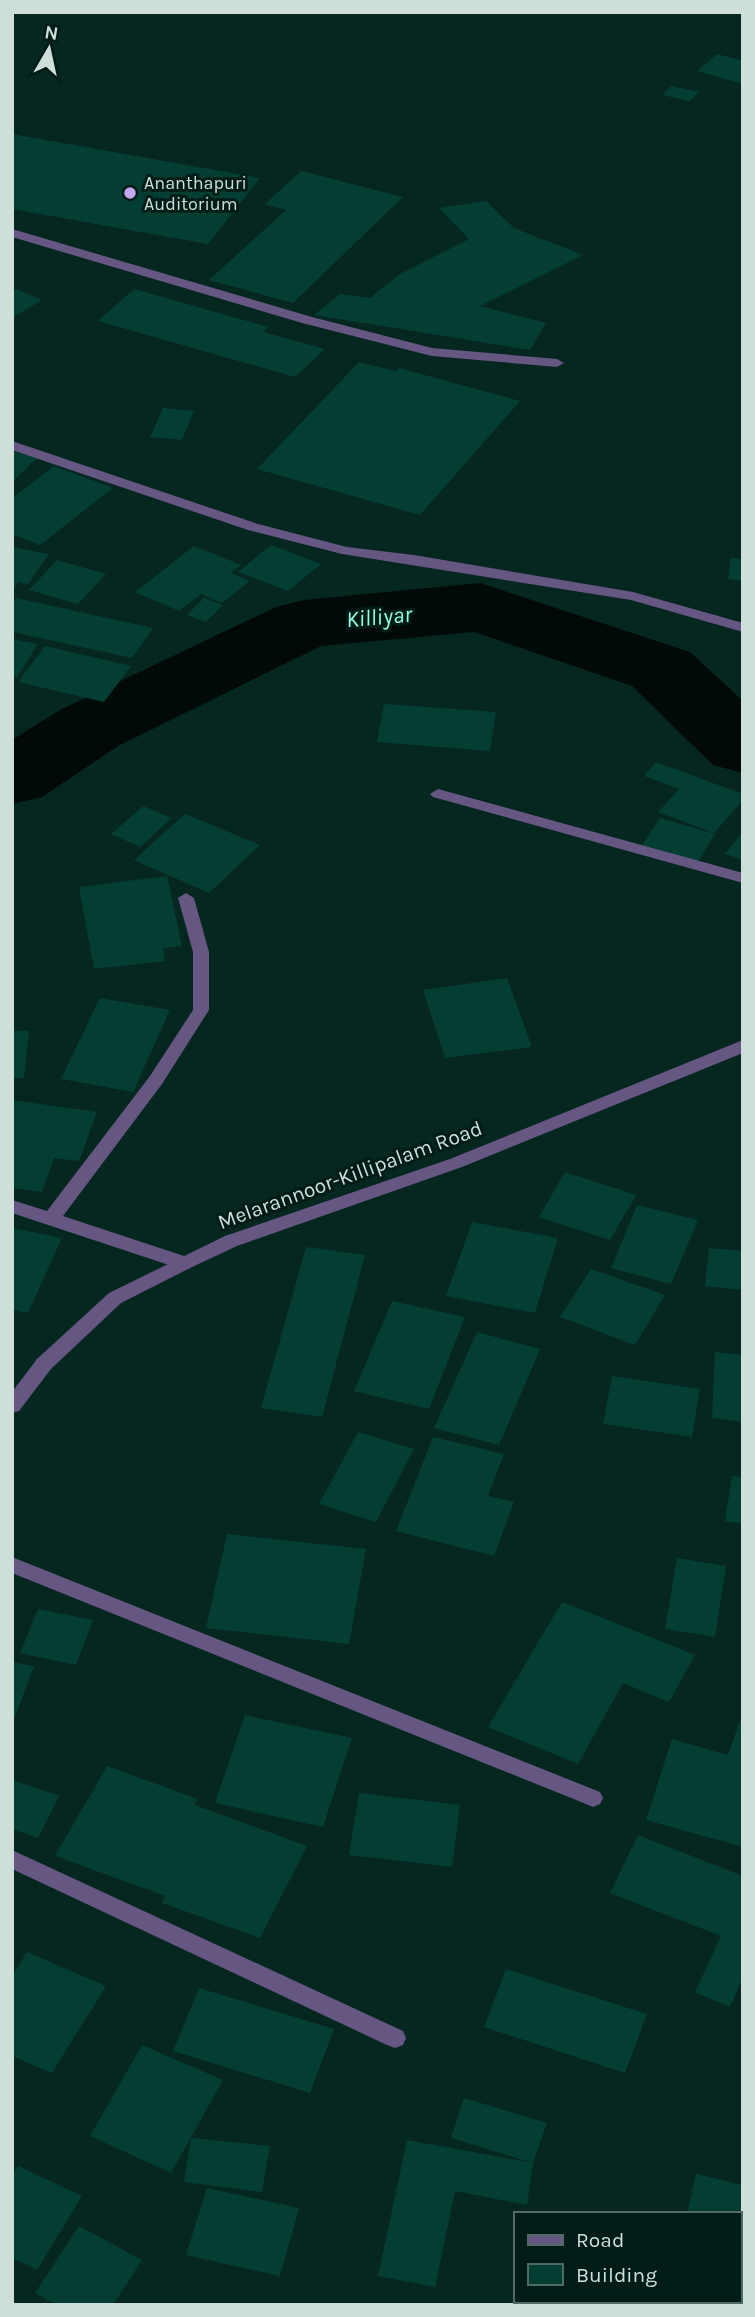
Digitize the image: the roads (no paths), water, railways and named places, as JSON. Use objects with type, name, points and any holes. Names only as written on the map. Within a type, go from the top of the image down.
[{"type":"street","points":[[12,233],[307,320],[432,352],[558,363]]},
{"type":"street","points":[[12,445],[253,527],[348,551],[414,558],[633,596],[701,613],[743,628]]},
{"type":"street","points":[[438,794],[743,878]]},
{"type":"street","points":[[52,1218],[156,1080],[201,1010],[201,952],[186,898]]},
{"type":"street","name":"Melarannoor-Killipalam Road","points":[[12,1406],[44,1364],[115,1298],[184,1263],[231,1241],[456,1163],[743,1046]]},
{"type":"street","points":[[12,1206],[184,1263]]},
{"type":"street","points":[[12,1565],[593,1798]]},
{"type":"street","points":[[12,1859],[395,2038]]},
{"type":"waterway","name":"Killiyar","points":[[12,778],[89,728],[304,624],[480,607],[661,669],[743,747]]},
{"type":"place","name":"Ananthapuri Auditorium","points":[[130,193]]}]
